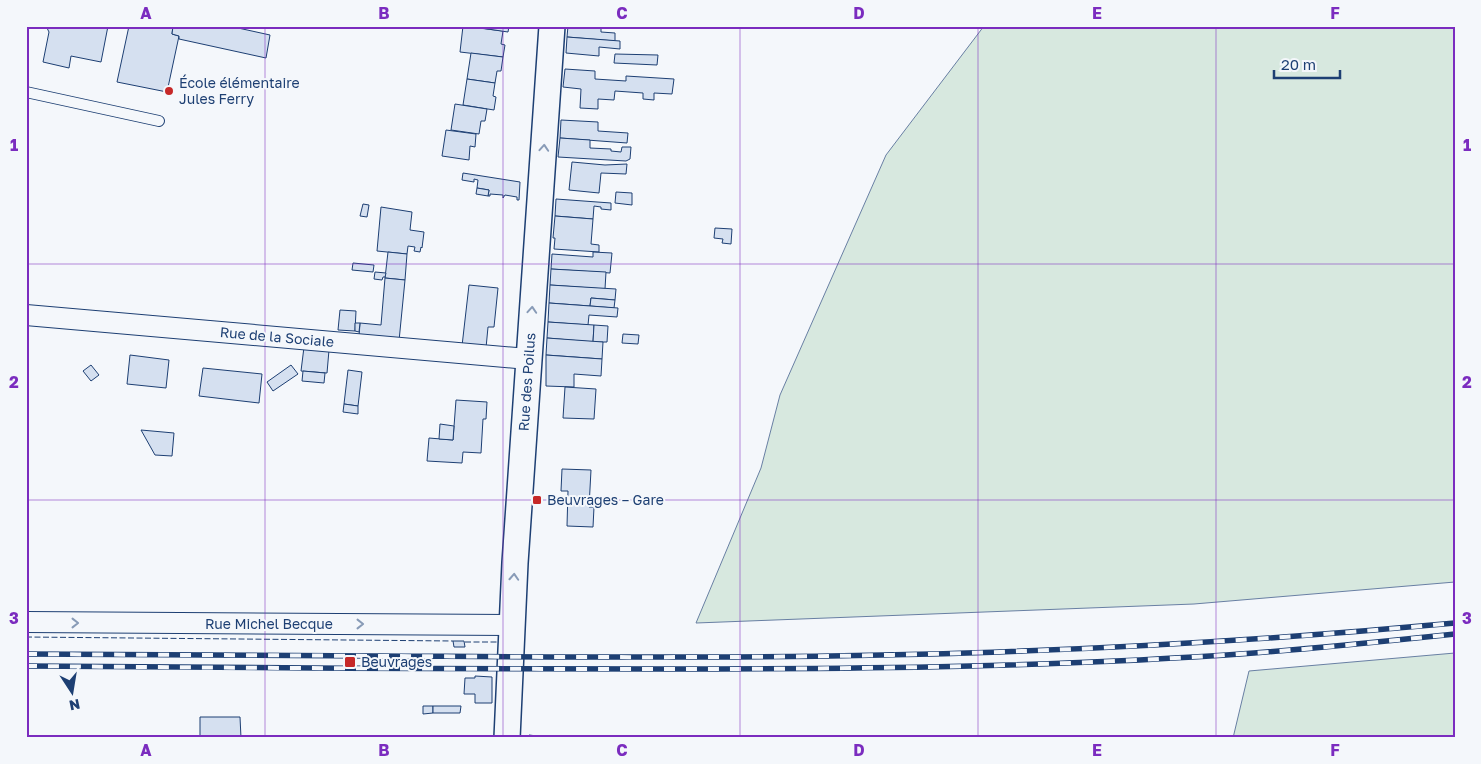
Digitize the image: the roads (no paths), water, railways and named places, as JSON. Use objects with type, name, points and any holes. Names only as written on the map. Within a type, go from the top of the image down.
[{"type":"street","name":"Rue des Poilus","points":[[507,738],[514,563],[552,26]]},
{"type":"street","name":"Rue de la Sociale","points":[[26,315],[528,359]]},
{"type":"street","name":"Rue Michel Becque","points":[[26,622],[512,625]]},
{"type":"lane","points":[[26,92],[159,121]]},
{"type":"railway","points":[[26,654],[599,657],[893,655],[1150,645],[1272,638],[1455,623]]},
{"type":"railway","points":[[26,666],[666,669],[960,666],[1181,658],[1329,647],[1455,634]]},
{"type":"place","name":"École élémentaire Jules Ferry","points":[[169,91]]},
{"type":"place","name":"Beuvrages – Gare","points":[[537,500]]},
{"type":"place","name":"Beuvrages","points":[[350,662]]}]
